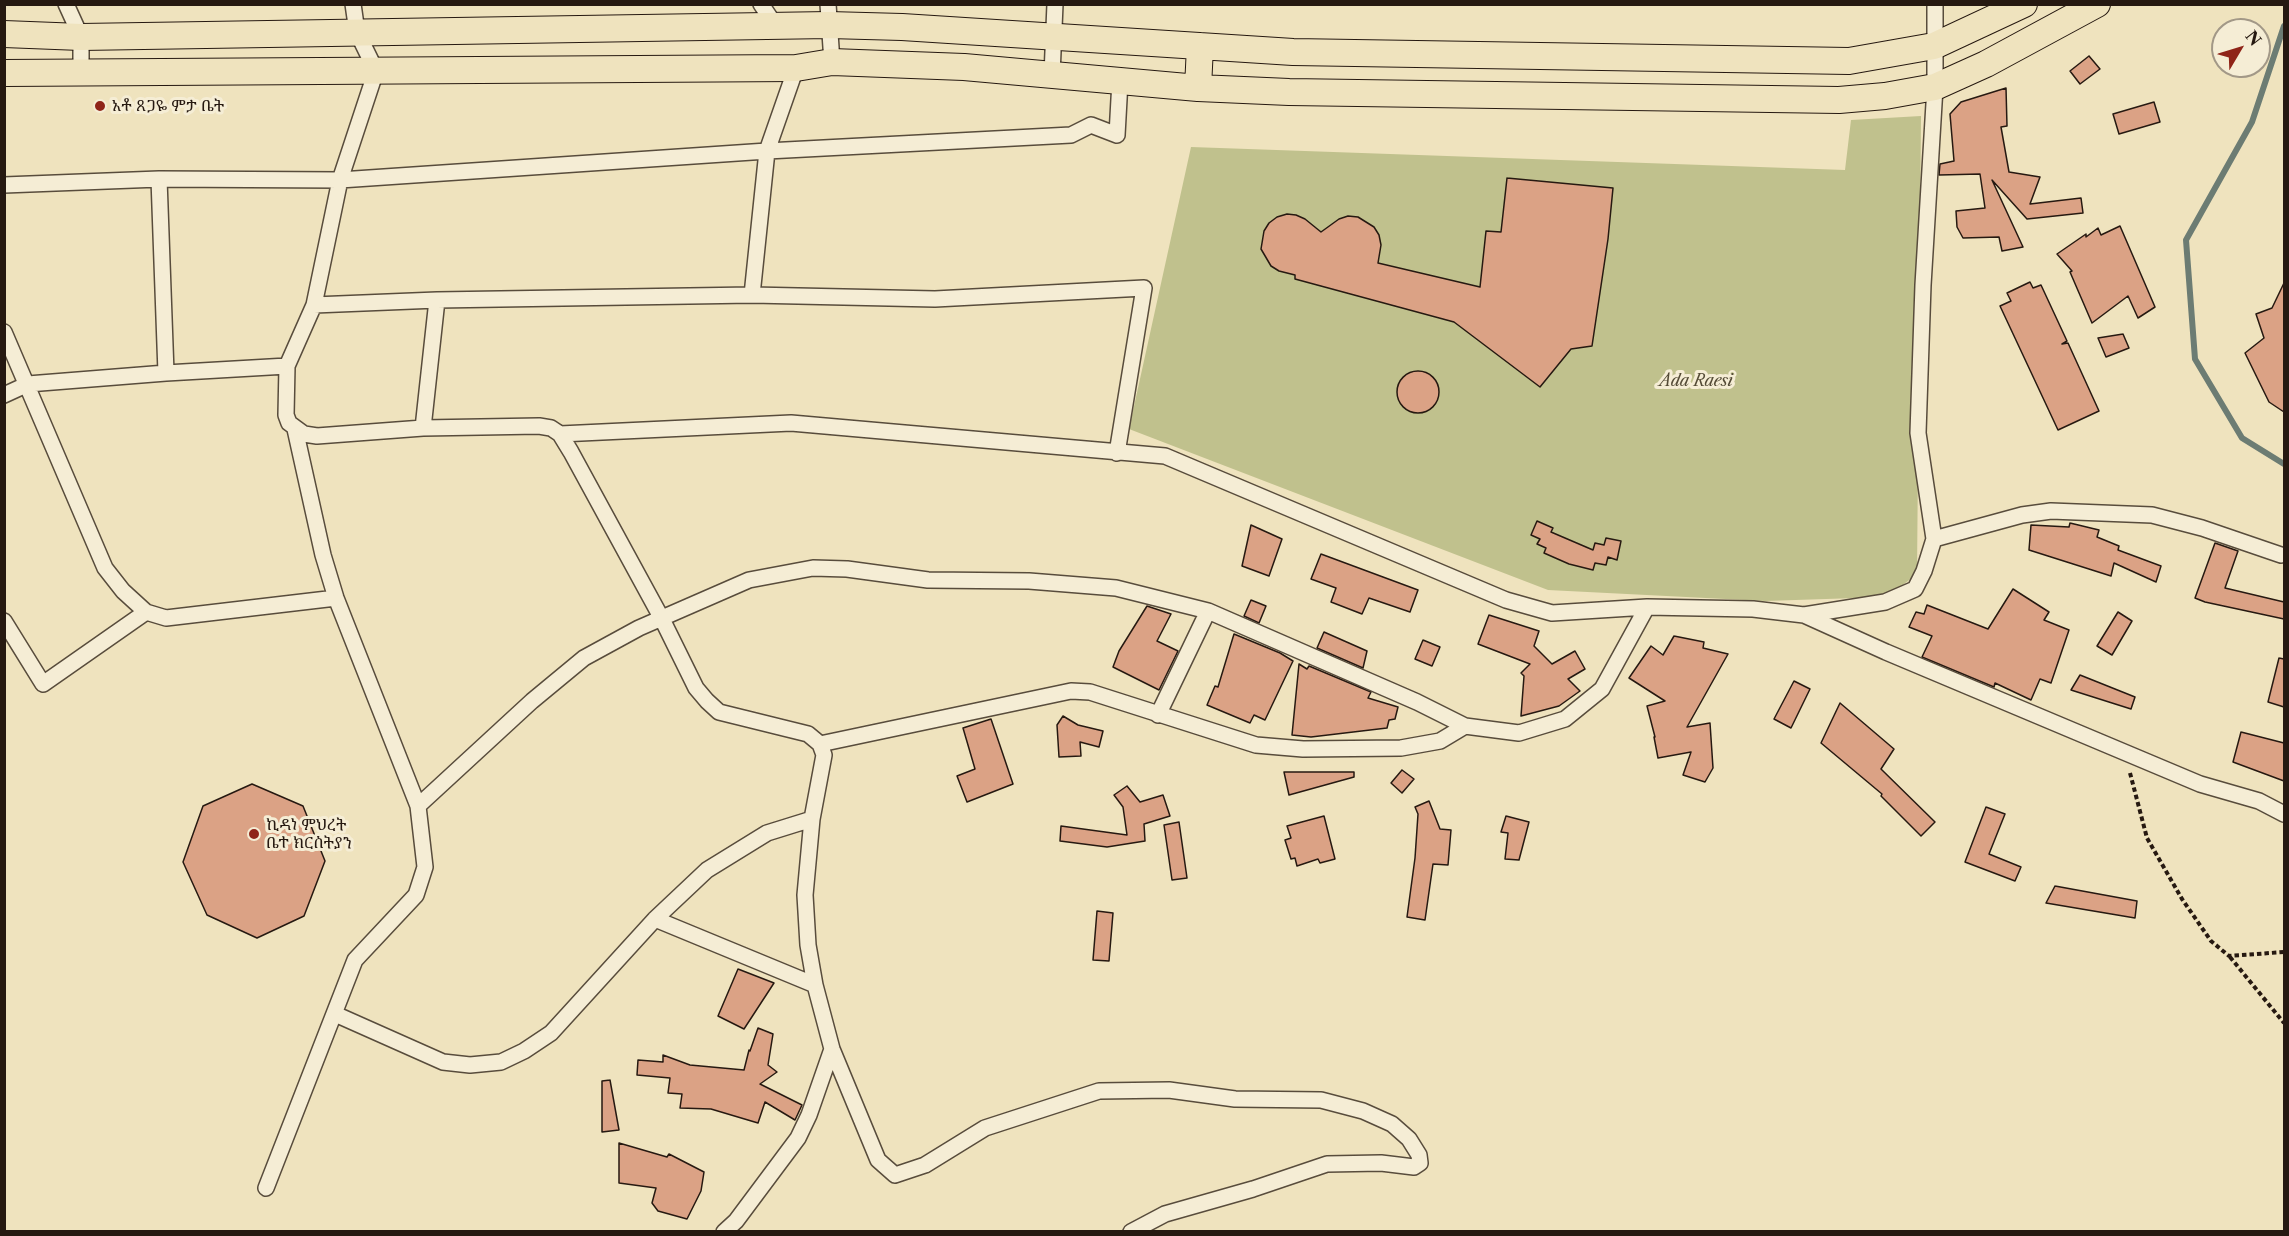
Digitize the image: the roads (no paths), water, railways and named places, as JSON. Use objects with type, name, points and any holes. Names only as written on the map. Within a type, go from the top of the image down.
[{"type":"main road","points":[[4,34],[81,37],[357,32],[768,15],[828,15],[1053,36],[1293,52],[1849,61],[1934,46],[2024,4]]},
{"type":"main road","points":[[4,73],[796,68],[832,62],[909,64],[1198,88],[1289,92],[1839,100],[1885,96],[1935,87],[1986,64],[2097,4]]},
{"type":"main road","points":[[1198,88],[1200,46]]},
{"type":"street","points":[[66,4],[81,37],[81,74]]},
{"type":"street","points":[[353,4],[357,32],[376,71],[340,180],[314,304],[287,366],[286,415],[289,423],[304,434],[317,436],[423,428],[539,426],[551,428],[560,434],[662,619],[696,688],[706,701],[719,712],[808,734],[820,744],[824,755],[812,819],[805,895],[808,945],[815,985],[831,1049],[878,1160],[894,1175],[925,1165],[985,1128],[1099,1091],[1169,1090],[1235,1099],[1321,1100],[1363,1111],[1392,1124],[1409,1139],[1419,1155],[1420,1163],[1414,1167],[1381,1163],[1327,1164],[1165,1214],[1131,1232]]},
{"type":"street","points":[[1052,75],[1055,4]]},
{"type":"street","points":[[560,434],[791,423],[1165,456],[1506,600],[1552,613],[1647,608],[1753,609],[1804,615],[1885,602],[1915,589],[1924,571],[1934,539],[1918,433],[1923,285],[1935,87],[1935,4]]},
{"type":"street","points":[[828,15],[832,62]]},
{"type":"street","points":[[752,295],[767,151],[796,68]]},
{"type":"street","points":[[4,185],[159,179],[340,180],[767,151],[1071,135],[1091,125],[1117,135],[1120,81]]},
{"type":"street","points":[[159,179],[166,372]]},
{"type":"street","points":[[314,304],[752,295],[935,299],[1144,288],[1117,453]]},
{"type":"street","points":[[423,428],[437,300]]},
{"type":"street","points":[[4,332],[105,568],[123,591],[146,612],[166,618],[336,598]]},
{"type":"street","points":[[4,395],[28,384],[166,372],[287,366]]},
{"type":"street","points":[[266,1188],[355,960],[416,895],[425,867],[418,806],[336,598],[323,555],[295,429]]},
{"type":"street","points":[[1934,539],[2022,515],[2051,511],[2152,515],[2202,528],[2281,555]]},
{"type":"street","points":[[418,806],[532,701],[584,658],[639,628],[749,580],[813,568],[847,569],[928,580],[1029,581],[1116,588],[1208,611],[1417,702],[1465,726],[1519,733],[1565,719],[1602,689],[1647,608]]},
{"type":"street","points":[[1158,715],[1208,611]]},
{"type":"street","points":[[4,621],[43,684],[146,612]]},
{"type":"street","points":[[1804,615],[2200,784],[2259,801],[2284,814]]},
{"type":"street","points":[[820,744],[1071,691],[1090,692],[1256,745],[1303,749],[1401,748],[1440,741],[1465,726]]},
{"type":"street","points":[[335,1014],[443,1062],[470,1065],[501,1062],[524,1051],[551,1033],[655,919],[707,870],[767,833],[812,819]]},
{"type":"street","points":[[655,919],[815,985]]},
{"type":"street","points":[[724,1232],[736,1221],[798,1138],[809,1115],[831,1049]]},
{"type":"waterway","points":[[2284,26],[2252,122],[2186,240],[2195,359],[2242,438],[2284,464]]},
{"type":"place","name":"አቶ ጸጋዬ ምታ ቤት","points":[[100,106]]},
{"type":"place","name":"ኪዳነ ምህረት ቤተ ክርስትያን","points":[[254,834]]},
{"type":"park label","name":"Ada Raesi","points":[[1696,381]]}]
